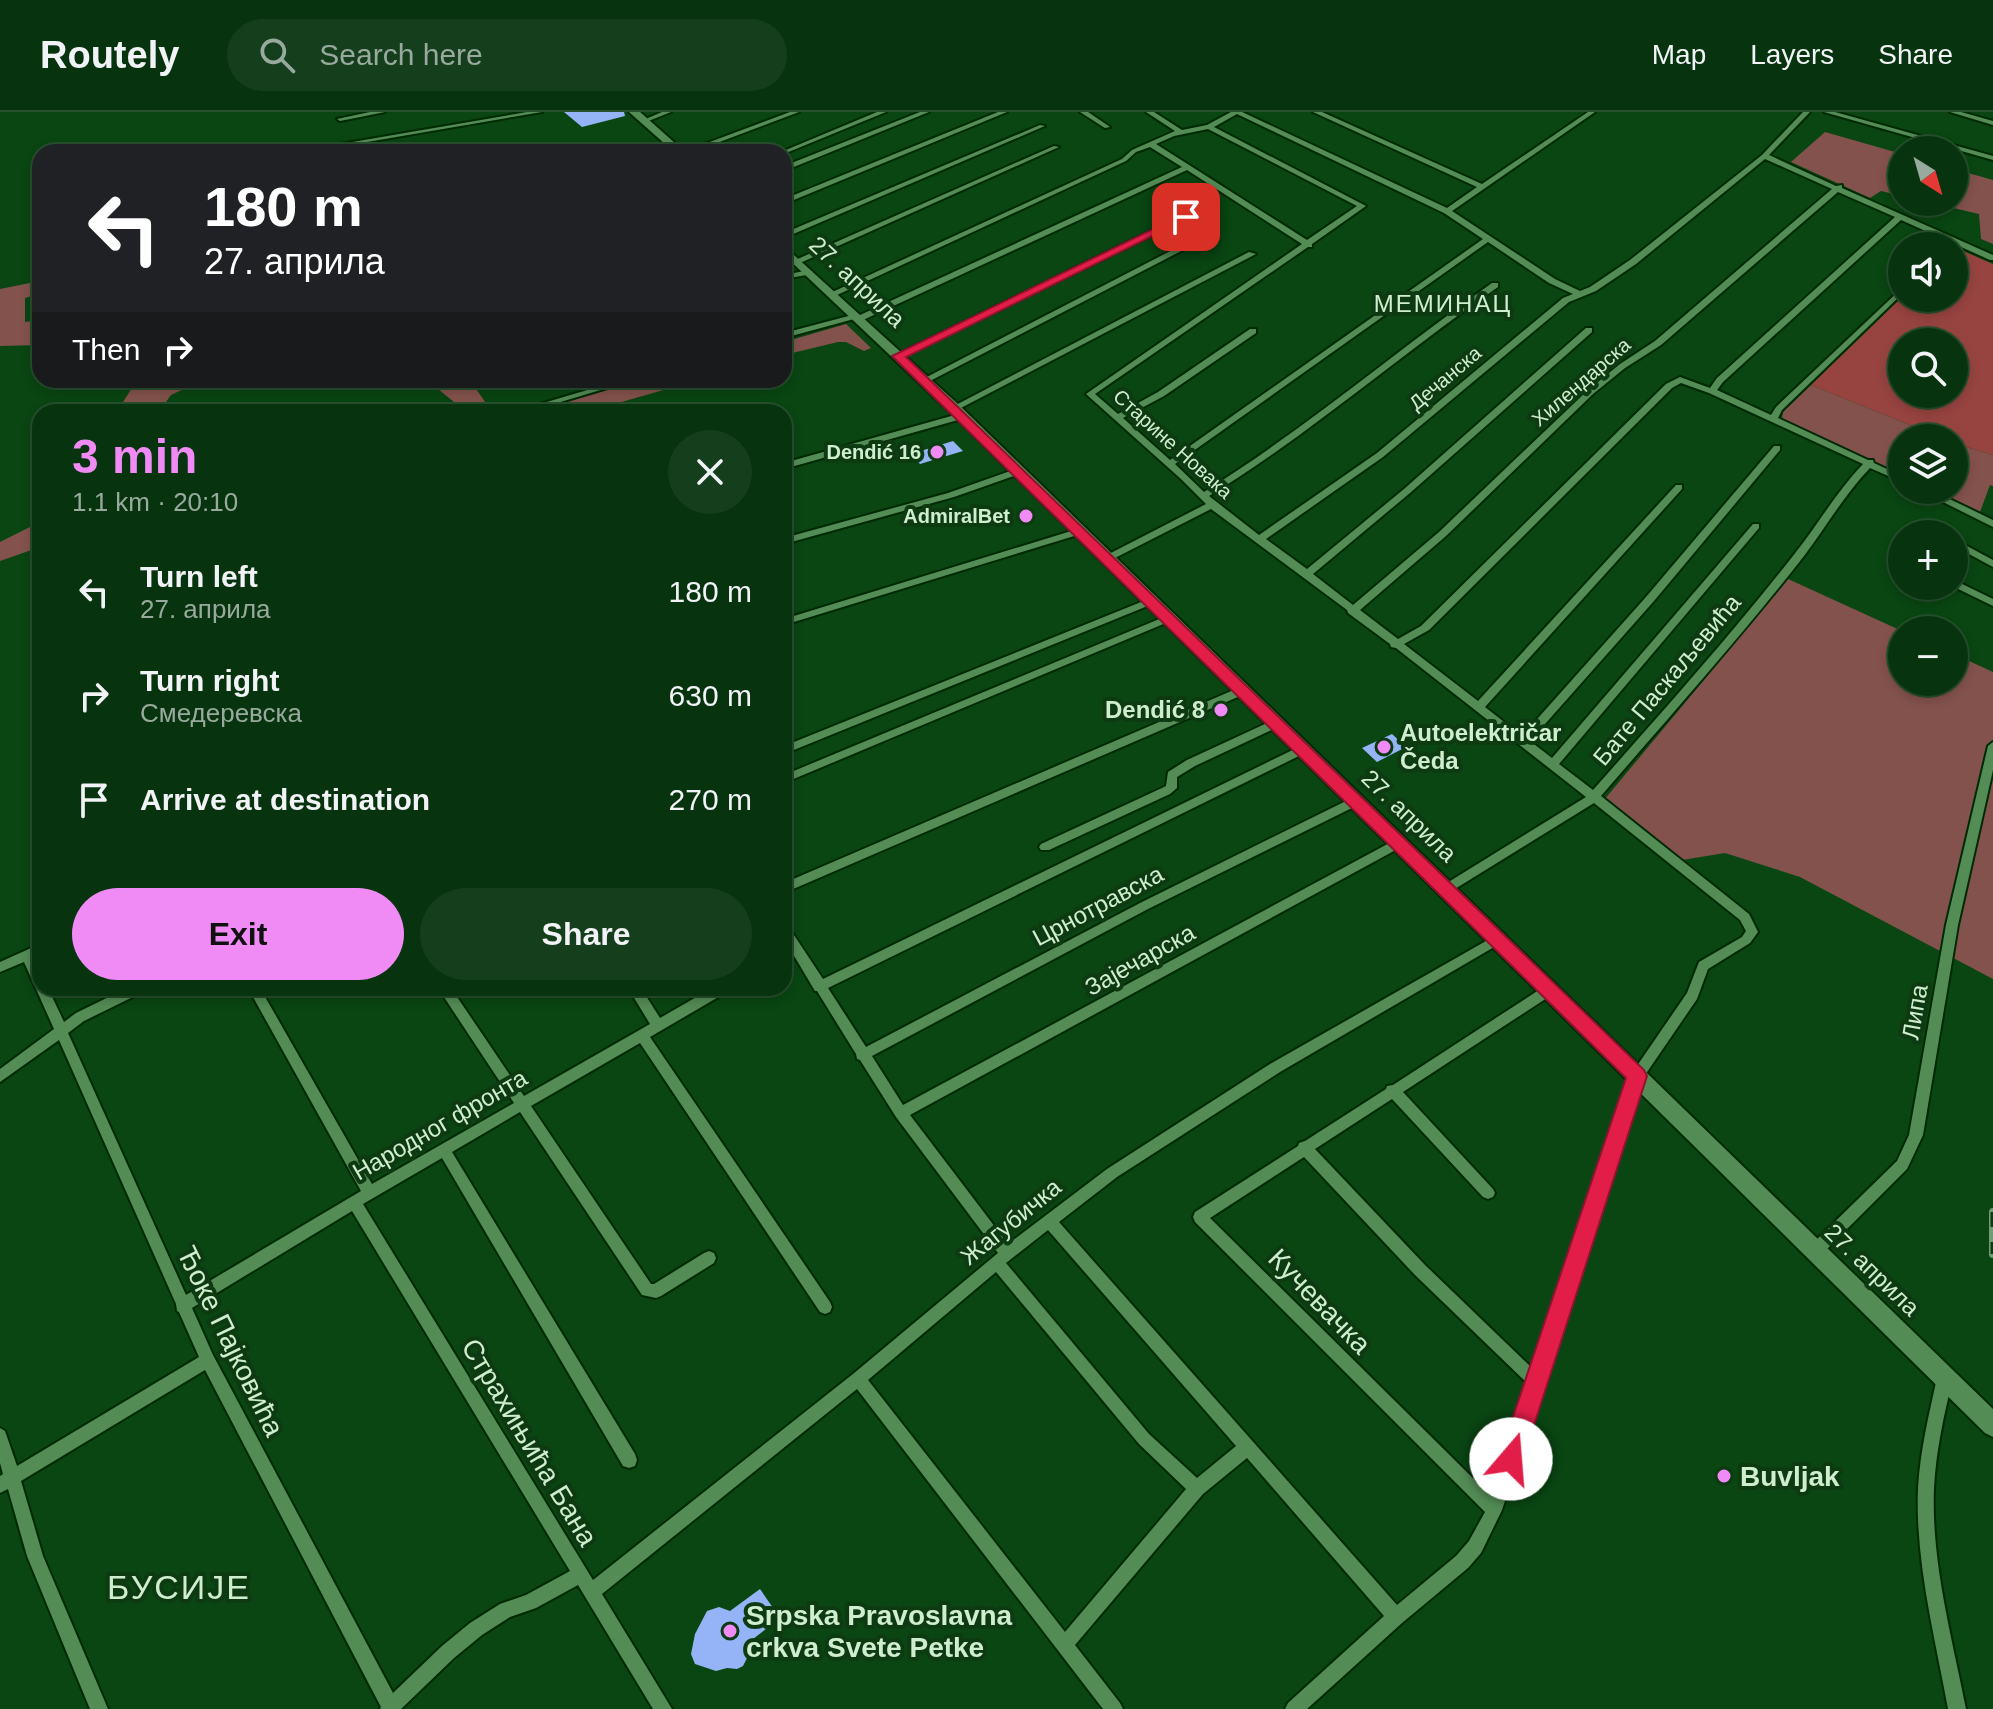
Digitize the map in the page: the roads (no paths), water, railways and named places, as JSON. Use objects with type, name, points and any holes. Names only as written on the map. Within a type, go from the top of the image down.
[{"type":"main road","points":[[634,112],[671,144]]},
{"type":"main road","name":"27. априла","points":[[792,256],[1081,531],[1993,1425]]},
{"type":"street","points":[[340,119],[382,112]]},
{"type":"street","points":[[344,144],[539,112]]},
{"type":"street","points":[[644,121],[668,112]]},
{"type":"street","points":[[708,144],[796,112]]},
{"type":"street","points":[[792,149],[883,112]]},
{"type":"street","points":[[792,166],[926,112]]},
{"type":"street","points":[[792,199],[1004,112]]},
{"type":"street","points":[[1083,112],[1107,127]]},
{"type":"street","points":[[1149,112],[1181,132]]},
{"type":"street","points":[[832,294],[1079,181],[1151,144],[1181,132],[1209,127],[1236,112],[1447,211],[1552,281],[1579,294]]},
{"type":"street","points":[[1316,112],[1482,187]]},
{"type":"street","points":[[1447,211],[1592,112]]},
{"type":"street","name":"Дечанска","points":[[1260,539],[1380,455],[1566,300],[1593,289],[1633,262],[1764,156],[1807,112]]},
{"type":"street","points":[[1827,112],[1993,158]]},
{"type":"street","points":[[1953,112],[1993,123]]},
{"type":"street","points":[[792,233],[1042,126]]},
{"type":"street","name":"Старине Новака","points":[[1209,127],[1362,206],[1090,394],[1212,505],[1307,574],[1594,797]]},
{"type":"street","points":[[1151,144],[1309,245]]},
{"type":"street","points":[[797,261],[1056,147]]},
{"type":"street","points":[[1764,156],[1839,187],[1928,232]]},
{"type":"street","points":[[792,334],[857,317],[1186,168]]},
{"type":"street","name":"Хилендарска","points":[[1352,611],[1436,540],[1627,360],[1658,343],[1839,187]]},
{"type":"street","points":[[898,356],[1186,217]]},
{"type":"street","points":[[1712,391],[1720,380],[1899,217]]},
{"type":"street","points":[[925,380],[1212,233]]},
{"type":"street","points":[[1170,464],[1489,238]]},
{"type":"street","points":[[1968,249],[1993,258]]},
{"type":"street","points":[[792,464],[958,412],[1252,254]]},
{"type":"street","points":[[792,275],[809,272]]},
{"type":"street","points":[[1203,496],[1303,430],[1495,285]]},
{"type":"street","points":[[1773,419],[1779,409],[1888,304]]},
{"type":"street","points":[[1307,574],[1407,491],[1589,330]]},
{"type":"street","points":[[1117,418],[1161,394],[1253,331]]},
{"type":"street","points":[[1395,645],[1425,628],[1675,381],[1712,391],[1888,472]]},
{"type":"street","points":[[545,404],[602,388]]},
{"type":"street","points":[[1524,741],[1777,448]]},
{"type":"street","name":"Бате Паскаљевића","points":[[1637,1076],[1693,995],[1703,966],[1746,940],[1752,926],[1745,917],[1594,797],[1801,553],[1852,481],[1870,462]]},
{"type":"street","points":[[792,539],[951,495],[1019,471]]},
{"type":"street","points":[[1479,707],[1679,487]]},
{"type":"street","points":[[1952,504],[1993,524]]},
{"type":"street","points":[[1108,558],[1212,505]]},
{"type":"street","points":[[1553,764],[1756,526]]},
{"type":"street","points":[[792,620],[1081,531]]},
{"type":"street","points":[[1968,550],[1993,564]]},
{"type":"street","points":[[1968,590],[1993,603]]},
{"type":"street","points":[[792,747],[1151,601]]},
{"type":"street","points":[[792,776],[1169,618]]},
{"type":"street","points":[[792,885],[1243,690]]},
{"type":"street","points":[[1045,847],[1166,791],[1171,788],[1172,775],[1191,763],[1276,723]]},
{"type":"street","name":"Липа","points":[[1815,1251],[1902,1165],[1916,1135],[1952,925],[1993,746]]},
{"type":"street","points":[[819,987],[1303,749]]},
{"type":"street","points":[[1446,889],[1594,797]]},
{"type":"street","name":"Црнотравска","points":[[862,1055],[1144,906],[1356,801]]},
{"type":"street","name":"Зајечарска","points":[[901,1113],[1399,843]]},
{"type":"street","name":"Жагубичка","points":[[591,1592],[858,1379],[1002,1258],[1112,1173],[1275,1068],[1497,940]]},
{"type":"street","points":[[0,967],[32,953]]},
{"type":"street","points":[[792,954],[819,987],[901,1113],[1002,1258],[1144,1439],[1197,1488]]},
{"type":"street","name":"Ђоке Пајковића","points":[[27,955],[32,966]]},
{"type":"street","name":"Кучевачка","points":[[1494,1510],[1200,1217],[1549,990]]},
{"type":"street","name":"Ђоке Пајковића","points":[[45,996],[208,1360],[391,1708]]},
{"type":"street","points":[[0,1076],[60,1030],[124,996]]},
{"type":"street","points":[[259,996],[370,1193]]},
{"type":"street","points":[[449,996],[647,1290],[656,1291],[709,1258]]},
{"type":"street","points":[[639,996],[658,1026]]},
{"type":"street","name":"Народног фронта","points":[[182,1306],[354,1202],[709,996]]},
{"type":"street","points":[[642,1035],[825,1307]]},
{"type":"street","points":[[1294,1709],[1462,1562],[1475,1547],[1494,1510],[1637,1076]]},
{"type":"street","points":[[1392,1090],[1488,1193]]},
{"type":"street","points":[[1304,1147],[1420,1270],[1536,1382]]},
{"type":"street","points":[[444,1150],[629,1460]]},
{"type":"street","name":"Страхињића Бана","points":[[354,1202],[663,1709]]},
{"type":"street","points":[[1049,1221],[1396,1617]]},
{"type":"street","points":[[6,1482],[208,1360]]},
{"type":"street","points":[[1945,1378],[1930,1439],[1926,1507],[1938,1603],[1957,1709]]},
{"type":"street","points":[[858,1379],[1114,1709]]},
{"type":"street","points":[[0,1436],[6,1482],[99,1709]]},
{"type":"street","points":[[1065,1644],[1197,1488],[1248,1447]]},
{"type":"street","points":[[391,1708],[476,1629],[506,1610],[530,1602],[580,1575]]},
{"type":"railway","points":[[1993,1212],[1993,1254]]},
{"type":"place","name":"Dendić 16","points":[[937,452]]},
{"type":"place","name":"AdmiralBet","points":[[1026,516]]},
{"type":"place","name":"Dendić 8","points":[[1221,710]]},
{"type":"place","name":"Autoelektričar Čeda","points":[[1384,747]]},
{"type":"place","name":"Buvljak","points":[[1724,1476]]},
{"type":"place","name":"Srpska Pravoslavna crkva Svete Petke","points":[[730,1631]]},
{"type":"district","name":"МЕМИНАЦ","points":[[1443,304]]},
{"type":"district","name":"БУСИЈЕ","points":[[179,1587]]}]
